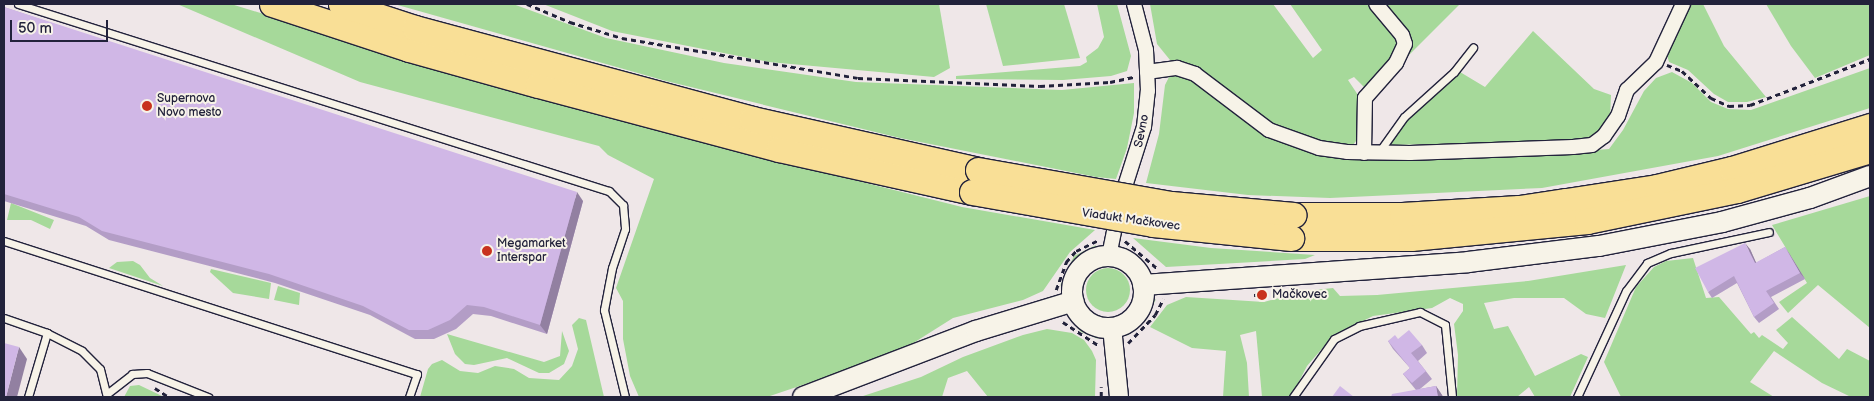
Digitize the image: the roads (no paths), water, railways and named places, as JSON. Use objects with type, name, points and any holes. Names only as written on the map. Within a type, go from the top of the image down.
[{"type":"highway","points":[[272,4],[409,49],[770,146],[975,181]]},
{"type":"highway","points":[[341,4],[415,28],[975,181]]},
{"type":"highway","points":[[1293,226],[1402,215],[1519,208],[1657,187],[1732,169],[1870,126]]},
{"type":"highway","points":[[1293,226],[1421,237],[1587,221],[1737,190],[1870,150]]},
{"type":"highway","name":"Viadukt Mačkovec","points":[[975,181],[1153,224],[1293,226]]},
{"type":"main road","points":[[1143,285],[1468,262],[1599,246],[1722,222],[1810,198],[1870,176]]},
{"type":"main road","points":[[1109,256],[1128,262],[1140,275],[1143,285],[1142,304],[1138,313],[1122,326],[1101,328],[1087,321],[1074,301],[1072,290],[1080,269],[1089,261],[1109,256]]},
{"type":"main road","points":[[803,397],[976,331],[1074,301]]},
{"type":"street","name":"Sevno","points":[[1109,256],[1120,202],[1144,127],[1147,72],[1146,50],[1134,4]]},
{"type":"street","points":[[1364,153],[1365,98],[1396,63],[1405,44],[1402,36],[1376,4]]},
{"type":"street","points":[[1147,72],[1176,68],[1195,74],[1269,130],[1319,148],[1379,153],[1505,151],[1592,144],[1604,136],[1618,116],[1627,90],[1656,62],[1683,4]]},
{"type":"street","points":[[1112,327],[1119,397]]},
{"type":"lane","points":[[18,4],[609,192],[623,205],[625,229],[612,268],[604,310],[625,397]]},
{"type":"lane","points":[[1379,153],[1404,117],[1454,72],[1473,48]]},
{"type":"lane","points":[[1577,397],[1626,291],[1646,263],[1671,253],[1768,232]]},
{"type":"lane","points":[[4,241],[417,374],[409,397]]},
{"type":"lane","points":[[1294,397],[1334,339],[1359,326],[1420,312],[1445,325],[1452,397]]},
{"type":"lane","points":[[4,318],[47,332],[76,346],[95,363],[108,395],[132,374],[147,373],[208,397]]},
{"type":"lane","points":[[28,397],[47,332]]},
{"type":"place","name":"Supernova Novo mesto","points":[[147,106]]},
{"type":"place","name":"Megamarket Interspar","points":[[487,251]]},
{"type":"place","name":"Mačkovec","points":[[1262,295]]}]
